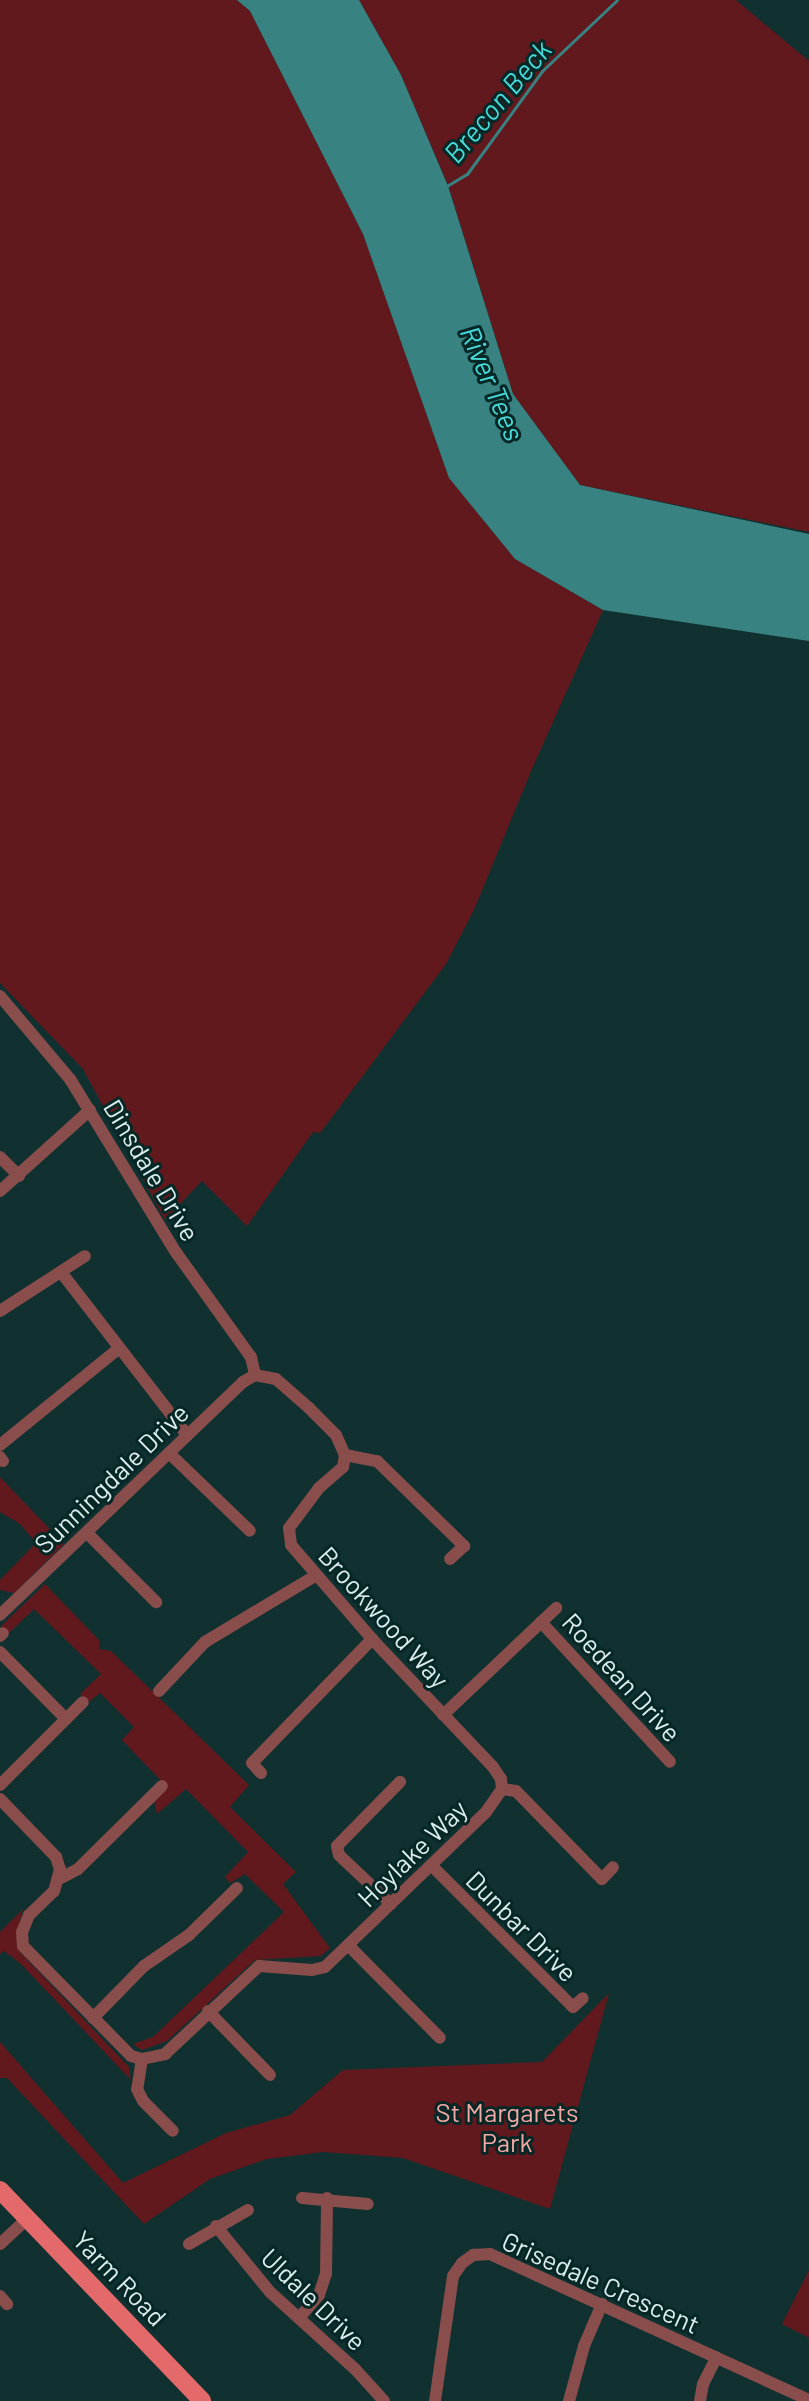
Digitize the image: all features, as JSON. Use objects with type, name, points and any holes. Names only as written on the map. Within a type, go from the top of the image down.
[{"type":"main road","name":"Yarm Road","points":[[0,2190],[202,2401]]},
{"type":"street","name":"Dinsdale Drive","points":[[0,996],[34,1032],[90,1110],[175,1251],[251,1357],[255,1375]]},
{"type":"street","points":[[0,1191],[90,1110]]},
{"type":"street","points":[[0,1157],[19,1176]]},
{"type":"street","points":[[0,1311],[85,1256]]},
{"type":"street","points":[[61,1272],[187,1435]]},
{"type":"street","points":[[0,1445],[118,1349]]},
{"type":"street","points":[[255,1375],[276,1379],[287,1388],[336,1435],[345,1455],[377,1461],[464,1546],[450,1559]]},
{"type":"street","name":"Sunningdale Drive","points":[[0,1615],[243,1382],[255,1375]]},
{"type":"street","points":[[169,1453],[250,1531]]},
{"type":"street","name":"Brookwood Way","points":[[345,1455],[343,1467],[319,1488],[289,1528],[291,1545],[372,1639],[493,1767],[501,1779],[502,1789]]},
{"type":"street","points":[[87,1533],[156,1602]]},
{"type":"street","points":[[159,1691],[205,1642],[315,1576]]},
{"type":"street","name":"Roedean Drive","points":[[443,1715],[556,1608]]},
{"type":"street","name":"Roedean Drive","points":[[541,1622],[666,1758],[651,1763]]},
{"type":"street","points":[[261,1773],[252,1763],[372,1639]]},
{"type":"street","points":[[0,1652],[66,1719]]},
{"type":"street","points":[[0,1785],[83,1702]]},
{"type":"street","points":[[391,1904],[333,1852],[338,1842],[389,1801],[400,1782]]},
{"type":"street","points":[[60,1874],[78,1869],[162,1786]]},
{"type":"street","points":[[502,1789],[516,1791],[602,1879],[613,1867]]},
{"type":"street","name":"Hoylake Way","points":[[142,2059],[165,2054],[259,1966],[312,1970],[325,1967],[496,1801],[502,1789]]},
{"type":"street","points":[[0,1799],[56,1857],[60,1874],[54,1891],[29,1915],[22,1932],[23,1946],[131,2056],[142,2059],[137,2089],[143,2101],[173,2132]]},
{"type":"street","name":"Dunbar Drive","points":[[431,1865],[573,2007],[583,1998]]},
{"type":"street","points":[[93,2018],[144,1966],[189,1935],[237,1888]]},
{"type":"street","points":[[349,1946],[423,2029],[440,2038]]},
{"type":"street","points":[[208,2011],[270,2075]]},
{"type":"street","points":[[302,2198],[368,2204]]},
{"type":"street","points":[[299,2318],[319,2295],[324,2282],[329,2245],[327,2198]]},
{"type":"street","points":[[189,2244],[248,2210]]},
{"type":"street","points":[[0,2244],[27,2219]]},
{"type":"street","name":"Uldale Drive","points":[[216,2226],[257,2279],[384,2401]]},
{"type":"street","name":"Grisedale Crescent","points":[[435,2401],[453,2276],[473,2255],[490,2254],[809,2400]]},
{"type":"street","points":[[569,2401],[584,2346],[602,2304]]},
{"type":"street","points":[[700,2401],[703,2384],[717,2357]]},
{"type":"green space","points":[[0,0],[237,0],[250,11],[363,234],[449,478],[515,559],[603,610],[532,769],[474,910],[446,964],[320,1133],[313,1132],[247,1226],[202,1181],[165,1220],[83,1069],[0,983]]},
{"type":"green space","points":[[359,0],[736,0],[809,61],[809,532],[580,485],[513,394],[448,185],[401,75]]},
{"type":"green space","points":[[0,1477],[64,1544],[14,1593],[0,1590],[0,1580],[36,1543],[20,1524],[0,1512]]},
{"type":"green space","points":[[45,1584],[99,1640],[99,1649],[111,1651],[249,1785],[230,1807],[296,1872],[283,1884],[330,1948],[321,1956],[255,1960],[167,2041],[142,2050],[133,2044],[153,2037],[284,1912],[245,1874],[230,1883],[225,1877],[248,1852],[186,1789],[157,1814],[154,1801],[167,1787],[122,1740],[134,1727],[100,1693],[89,1702],[80,1694],[101,1674],[34,1609],[8,1634],[1,1626]]},
{"type":"green space","points":[[23,1909],[17,1932],[19,1951],[129,2067],[131,2080],[21,1964],[4,1951],[0,1954],[0,1932]]},
{"type":"green space","name":"St Margarets Park","points":[[609,1993],[550,2209],[403,2158],[323,2152],[267,2159],[210,2179],[144,2224],[7,2078],[0,2078],[0,2042],[123,2183],[226,2133],[290,2115],[343,2070],[542,2062]]},
{"type":"green space","points":[[809,2270],[809,2338],[782,2324]]},
{"type":"water","name":"River Tees","points":[[237,0],[359,0],[401,75],[448,186],[513,394],[580,485],[809,534],[809,641],[603,610],[515,559],[449,478],[363,234],[250,11]]},
{"type":"waterway","name":"Brecon Beck","points":[[445,187],[467,174],[542,71],[617,0]]}]
